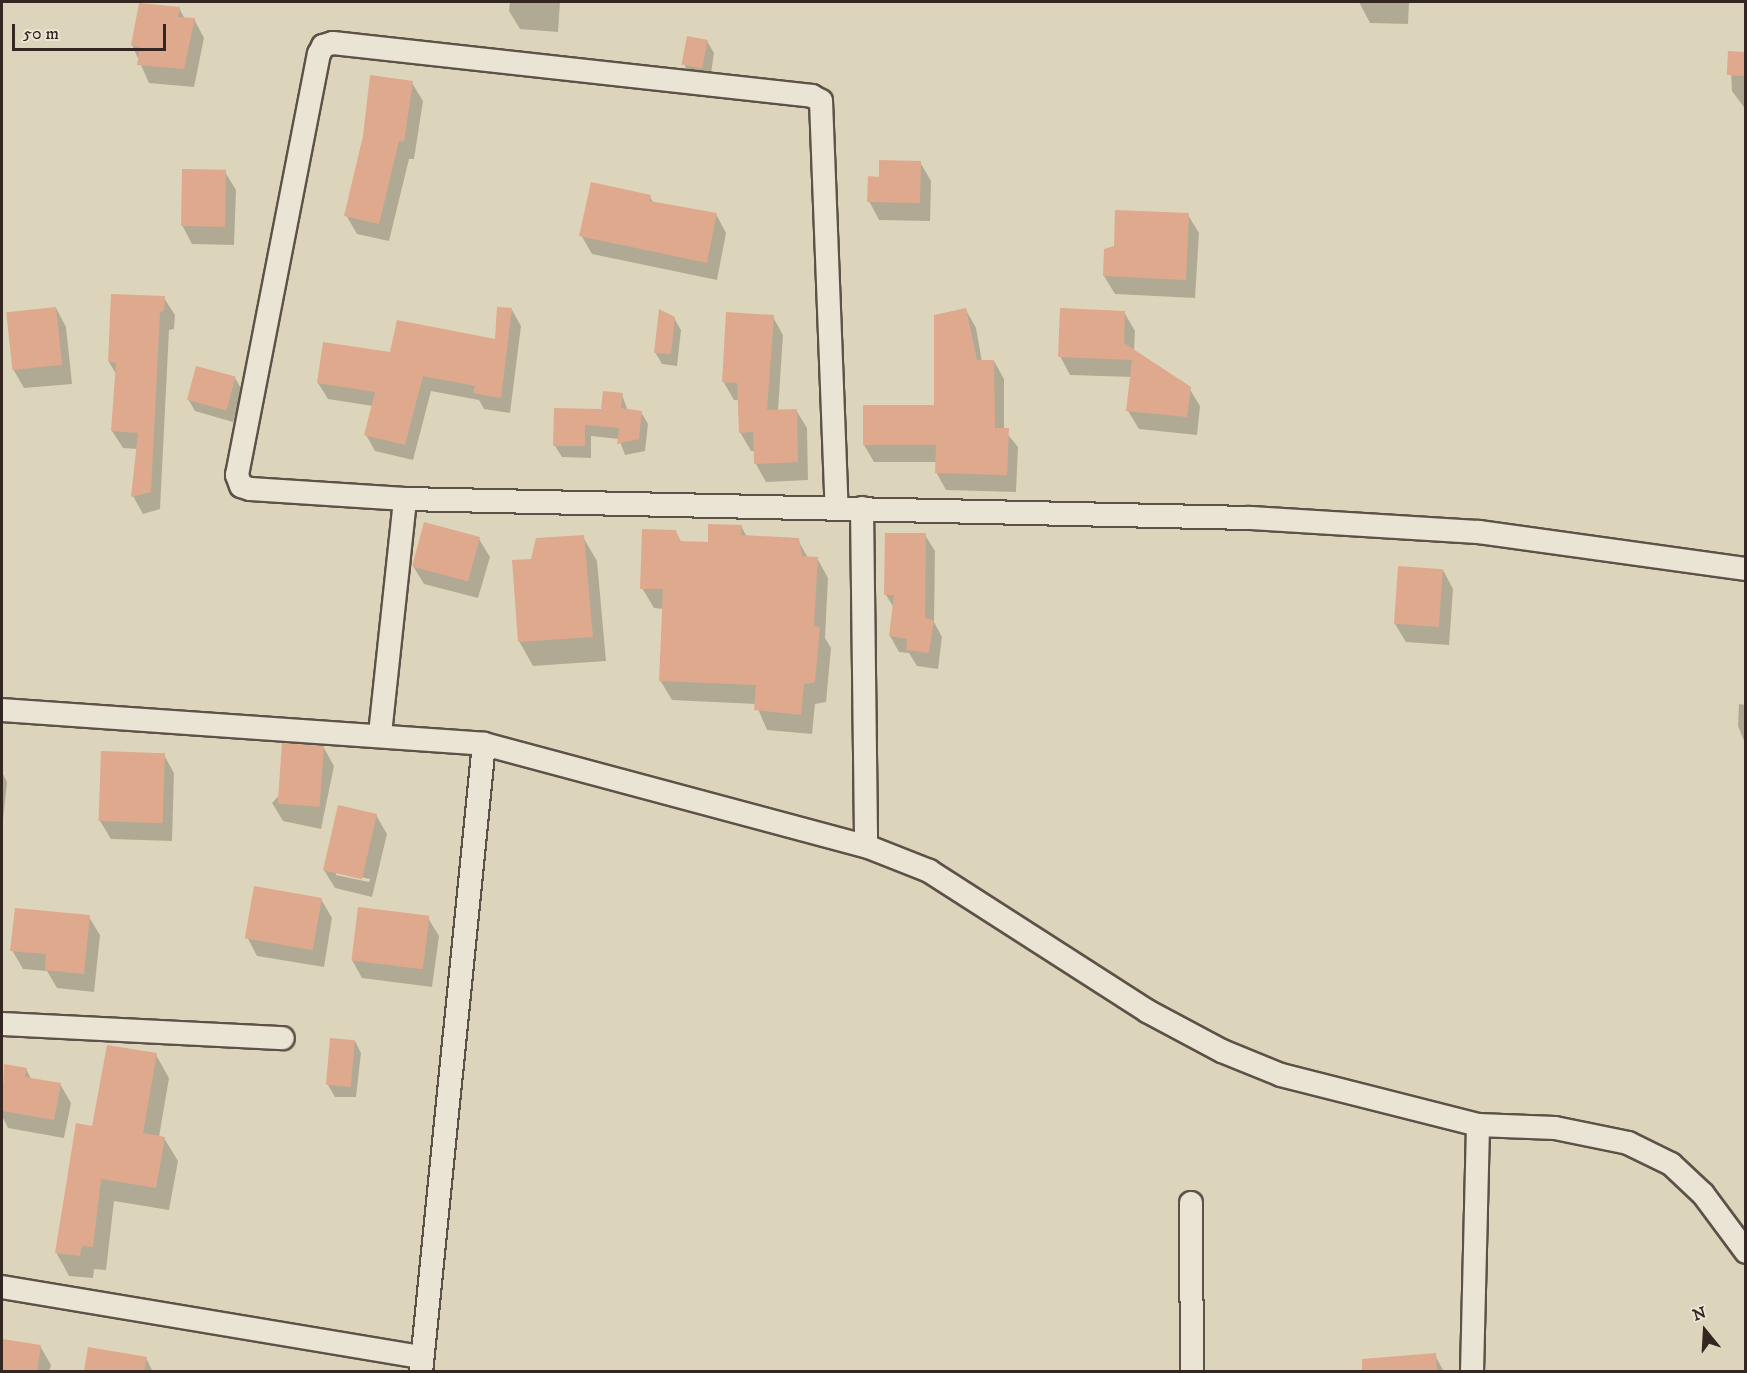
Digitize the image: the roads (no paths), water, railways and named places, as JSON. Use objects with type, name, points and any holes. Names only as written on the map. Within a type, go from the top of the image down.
[{"type":"street","points":[[837,509],[821,101],[812,96],[333,44],[323,46],[319,54],[237,476],[241,486],[250,489],[405,499],[837,509],[862,508],[1250,518],[1479,532],[1746,569]]},
{"type":"street","points":[[380,734],[405,499]]},
{"type":"street","points":[[862,508],[866,846]]},
{"type":"street","points":[[2,710],[380,734],[484,744],[866,846],[929,871],[1147,1011],[1222,1051],[1334,1091],[1478,1125],[1555,1128],[1628,1143],[1671,1164],[1703,1194],[1746,1252]]},
{"type":"street","points":[[2,1287],[421,1364],[484,744]]},
{"type":"street","points":[[2,1024],[283,1038]]},
{"type":"street","points":[[1472,1371],[1478,1125]]},
{"type":"street","points":[[1191,1203],[1192,1371]]}]
